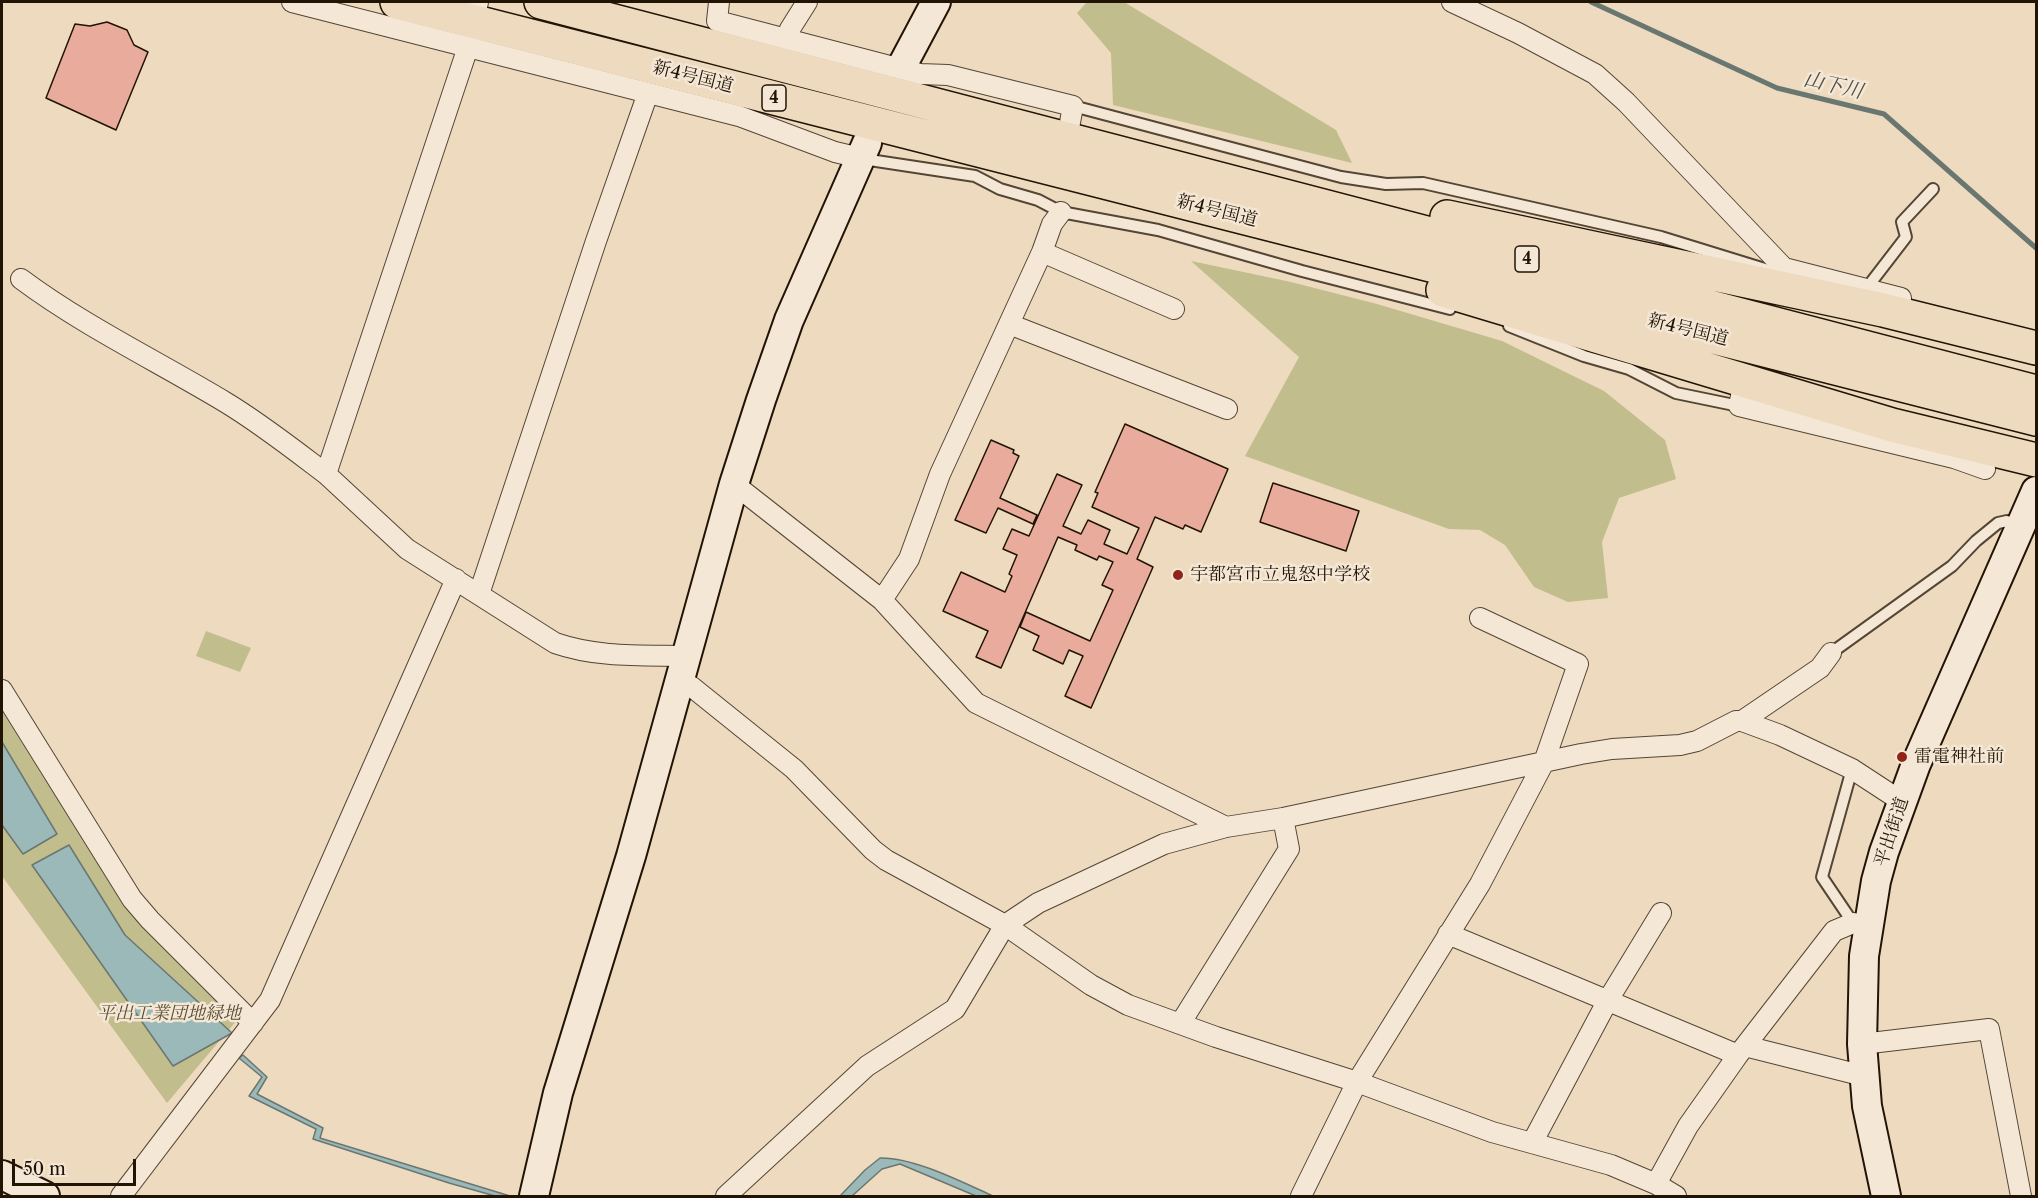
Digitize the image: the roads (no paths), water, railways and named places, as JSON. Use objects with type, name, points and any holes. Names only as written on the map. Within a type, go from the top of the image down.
[{"type":"highway","name":"新4号国道","points":[[397,2],[1151,194],[1984,392],[2037,392]]},
{"type":"highway","name":"新4号国道","points":[[541,2],[1067,139],[1984,392],[2037,419]]},
{"type":"highway","points":[[1067,139],[1121,143],[1440,215],[2031,340]]},
{"type":"highway","points":[[1151,194],[1232,227],[1892,425],[2037,460]]},
{"type":"street","points":[[292,2],[473,23],[648,93],[739,116],[835,152],[863,151],[789,320],[734,484],[631,856],[558,1093],[534,1197]]},
{"type":"street","points":[[719,2],[717,21],[920,75],[948,75],[1073,106],[1067,139]]},
{"type":"street","points":[[787,39],[790,29],[807,2]]},
{"type":"street","points":[[903,64],[936,2]]},
{"type":"street","points":[[1452,2],[1518,33],[1595,74],[1626,102],[1770,269],[1784,268],[1866,289],[2031,340]]},
{"type":"street","points":[[326,474],[473,23]]},
{"type":"street","points":[[479,594],[592,252],[648,93]]},
{"type":"street","points":[[882,600],[909,559],[940,474],[1042,252],[1052,224],[1061,212]]},
{"type":"street","points":[[1042,252],[1174,309]]},
{"type":"street","points":[[21,279],[49,300],[227,403],[266,429],[326,474],[407,549],[555,643],[573,649],[684,668]]},
{"type":"street","points":[[1009,324],[1227,409]]},
{"type":"street","points":[[1740,401],[1954,458],[1985,469]]},
{"type":"street","points":[[734,484],[882,600],[976,703],[1226,827]]},
{"type":"street","name":"平出街道","points":[[1886,1197],[1870,1124],[1864,1076],[1860,925],[1901,801],[2037,491]]},
{"type":"street","points":[[121,1197],[270,1000],[456,579]]},
{"type":"street","points":[[1301,1197],[1357,1082],[1480,884],[1544,762],[1578,664],[1480,618]]},
{"type":"street","points":[[1742,721],[1820,668],[1831,653]]},
{"type":"street","points":[[684,668],[692,687],[794,770],[873,850],[886,860],[1005,925],[1091,985],[1128,1005],[1357,1082],[1492,1132],[1611,1165],[1656,1184],[1676,1197]]},
{"type":"street","points":[[2,690],[132,899],[253,1023]]},
{"type":"street","points":[[726,1197],[867,1066],[956,1010],[1005,925],[1038,903],[1164,844],[1226,827],[1283,818],[1612,749],[1680,746],[1697,741],[1736,721],[1742,721],[1780,735],[1852,769],[1901,801]]},
{"type":"street","points":[[1180,1024],[1289,849],[1283,818]]},
{"type":"street","points":[[1532,1143],[1608,1000],[1661,913]]},
{"type":"street","points":[[1656,1184],[1688,1126],[1742,1051],[1834,932],[1860,925]]},
{"type":"street","points":[[1448,934],[1608,1000],[1742,1051],[1864,1076]]},
{"type":"street","points":[[1862,1044],[1989,1029],[2021,1197]]},
{"type":"street","points":[[2,1175],[45,1197]]},
{"type":"lane","points":[[1073,106],[1341,177],[1386,184],[1423,183],[1661,237],[1770,269]]},
{"type":"lane","points":[[863,151],[905,164],[975,176],[1000,189],[1038,200],[1061,212],[1158,230],[1302,271],[1465,313]]},
{"type":"lane","points":[[1866,289],[1906,237],[1902,222],[1933,189]]},
{"type":"lane","points":[[1497,322],[1584,356],[1629,369],[1676,393],[1740,401]]},
{"type":"lane","points":[[1831,653],[1952,566],[1976,541],[1998,523],[2007,521],[2020,527]]},
{"type":"lane","points":[[1852,769],[1822,876],[1860,925]]},
{"type":"water","points":[[2,742],[57,834],[23,854],[2,825]]},
{"type":"water","points":[[69,845],[125,935],[232,1033],[173,1066],[32,865]]},
{"type":"water","points":[[243,1055],[267,1077],[257,1094],[323,1128],[320,1138],[510,1196],[495,1196],[449,1183],[313,1139],[316,1129],[249,1096],[262,1077],[239,1058]]},
{"type":"water","points":[[880,1158],[922,1166],[993,1196],[976,1196],[900,1164],[882,1169],[852,1196],[840,1196]]},
{"type":"waterway","name":"山下川","points":[[1591,2],[1777,88],[1884,114],[2036,248]]},
{"type":"place","name":"宇都宮市立鬼怒中学校","points":[[1178,575]]},
{"type":"place","name":"雷電神社前","points":[[1902,757]]},
{"type":"park label","name":"平出工業団地緑地","points":[[169,1014]]}]
